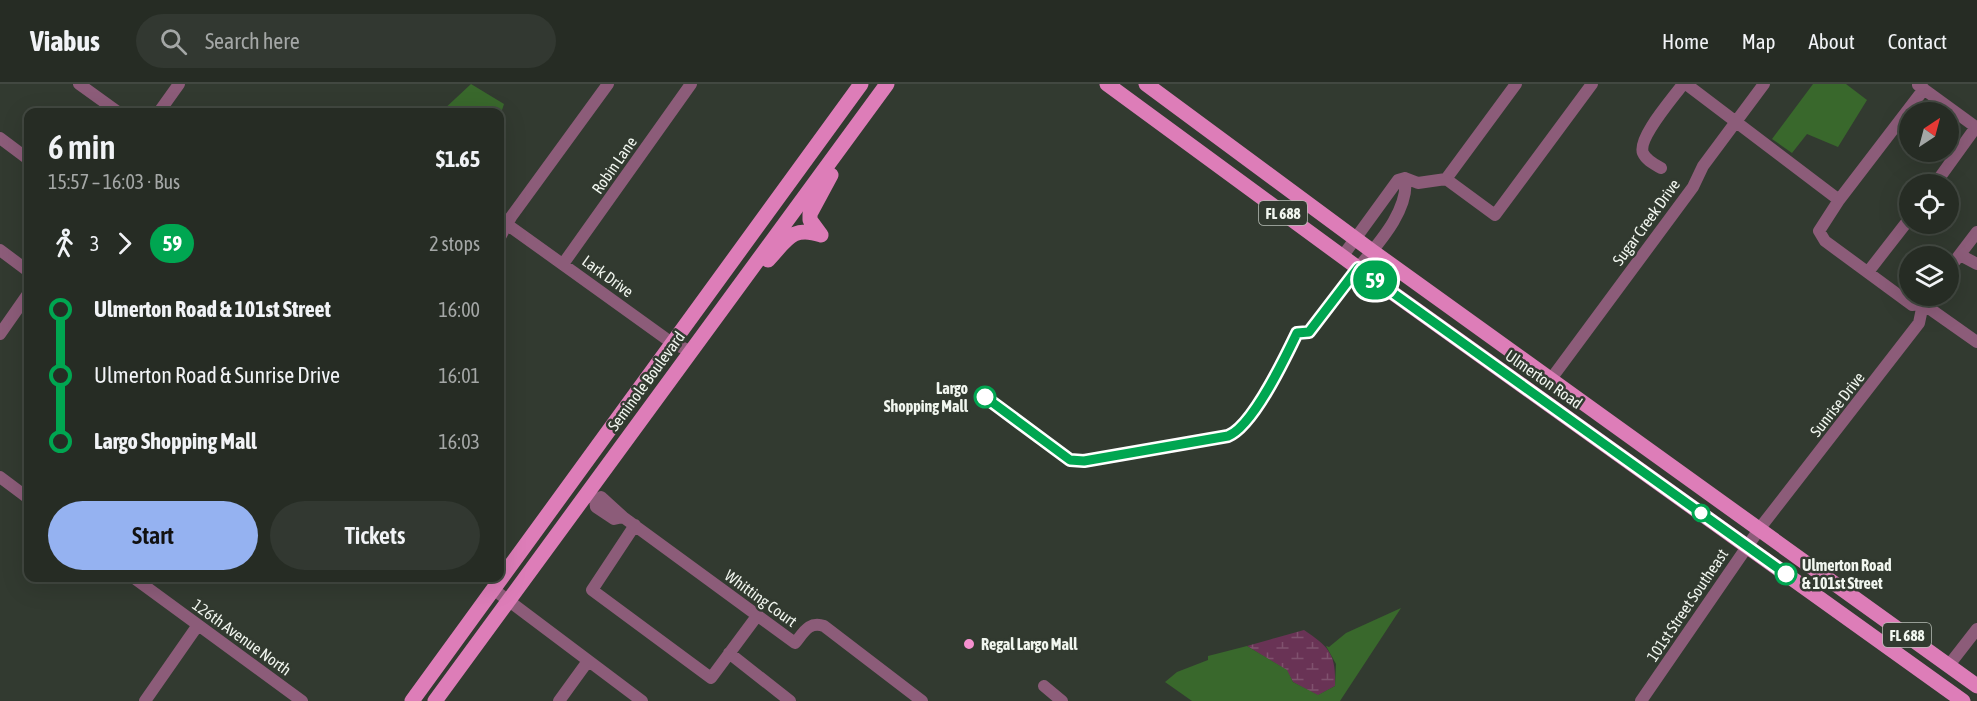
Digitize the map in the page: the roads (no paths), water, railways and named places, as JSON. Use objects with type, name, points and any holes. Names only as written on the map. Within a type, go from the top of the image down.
[{"type":"main road","name":"Seminole Boulevard","points":[[504,574],[861,84]]},
{"type":"main road","name":"Seminole Boulevard","points":[[435,701],[508,601],[591,497],[690,351],[887,84]]},
{"type":"main road","name":"Ulmerton Road","points":[[1107,84],[1342,257],[1963,701]]},
{"type":"main road","name":"Ulmerton Road","points":[[1146,84],[1372,251],[1977,686]]},
{"type":"main road","points":[[721,310],[793,233],[807,230],[821,235],[810,220],[813,207],[872,105]]},
{"type":"main road","points":[[787,221],[793,195],[826,148],[829,127]]},
{"type":"main road","name":"Seminole Boulevard","points":[[412,701],[498,582]]},
{"type":"street","points":[[79,84],[112,108]]},
{"type":"street","points":[[162,108],[179,84]]},
{"type":"street","points":[[504,231],[511,217],[608,84]]},
{"type":"street","name":"Robin Lane","points":[[563,264],[691,84]]},
{"type":"street","points":[[1342,257],[1398,180],[1406,178],[1418,183],[1446,178],[1516,84]]},
{"type":"street","points":[[1446,178],[1496,215],[1592,84]]},
{"type":"street","points":[[1661,168],[1647,159],[1643,153],[1643,139],[1685,84],[1839,200]]},
{"type":"street","name":"Sugar Creek Drive","points":[[1551,379],[1693,187],[1703,166],[1764,84]]},
{"type":"street","points":[[1899,295],[1825,241],[1819,231],[1921,86],[1976,128],[1942,174]]},
{"type":"street","points":[[0,138],[24,156]]},
{"type":"street","points":[[1358,268],[1398,213],[1407,189],[1406,178]]},
{"type":"street","name":"Lark Drive","points":[[508,225],[672,344],[690,351]]},
{"type":"street","points":[[1869,272],[1899,232]]},
{"type":"street","points":[[1977,232],[1960,255],[1977,264]]},
{"type":"street","points":[[0,250],[24,268]]},
{"type":"street","points":[[0,334],[24,300]]},
{"type":"street","name":"Sunrise Drive","points":[[1760,528],[1919,323],[1924,306]]},
{"type":"street","points":[[1933,306],[1977,342]]},
{"type":"street","points":[[0,477],[24,495]]},
{"type":"street","name":"Whitting Court","points":[[591,497],[596,507],[616,514],[635,525],[795,643],[809,626],[817,624],[824,626],[922,701]]},
{"type":"street","points":[[635,525],[592,590],[711,678],[757,616]]},
{"type":"street","name":"101st Street Southeast","points":[[1641,701],[1760,528]]},
{"type":"street","name":"126th Avenue North","points":[[139,582],[302,701]]},
{"type":"street","points":[[493,589],[642,701]]},
{"type":"street","points":[[145,701],[198,625]]},
{"type":"street","points":[[1949,666],[1977,628]]},
{"type":"street","points":[[729,653],[790,701]]},
{"type":"street","points":[[559,701],[588,661]]},
{"type":"street","points":[[1044,686],[1062,701]]},
{"type":"place","name":"Largo Shopping Mall","points":[[985,397]]},
{"type":"place","name":"Ulmerton Road & 101st Street","points":[[1786,574]]},
{"type":"place","name":"Regal Largo Mall","points":[[969,644]]}]
